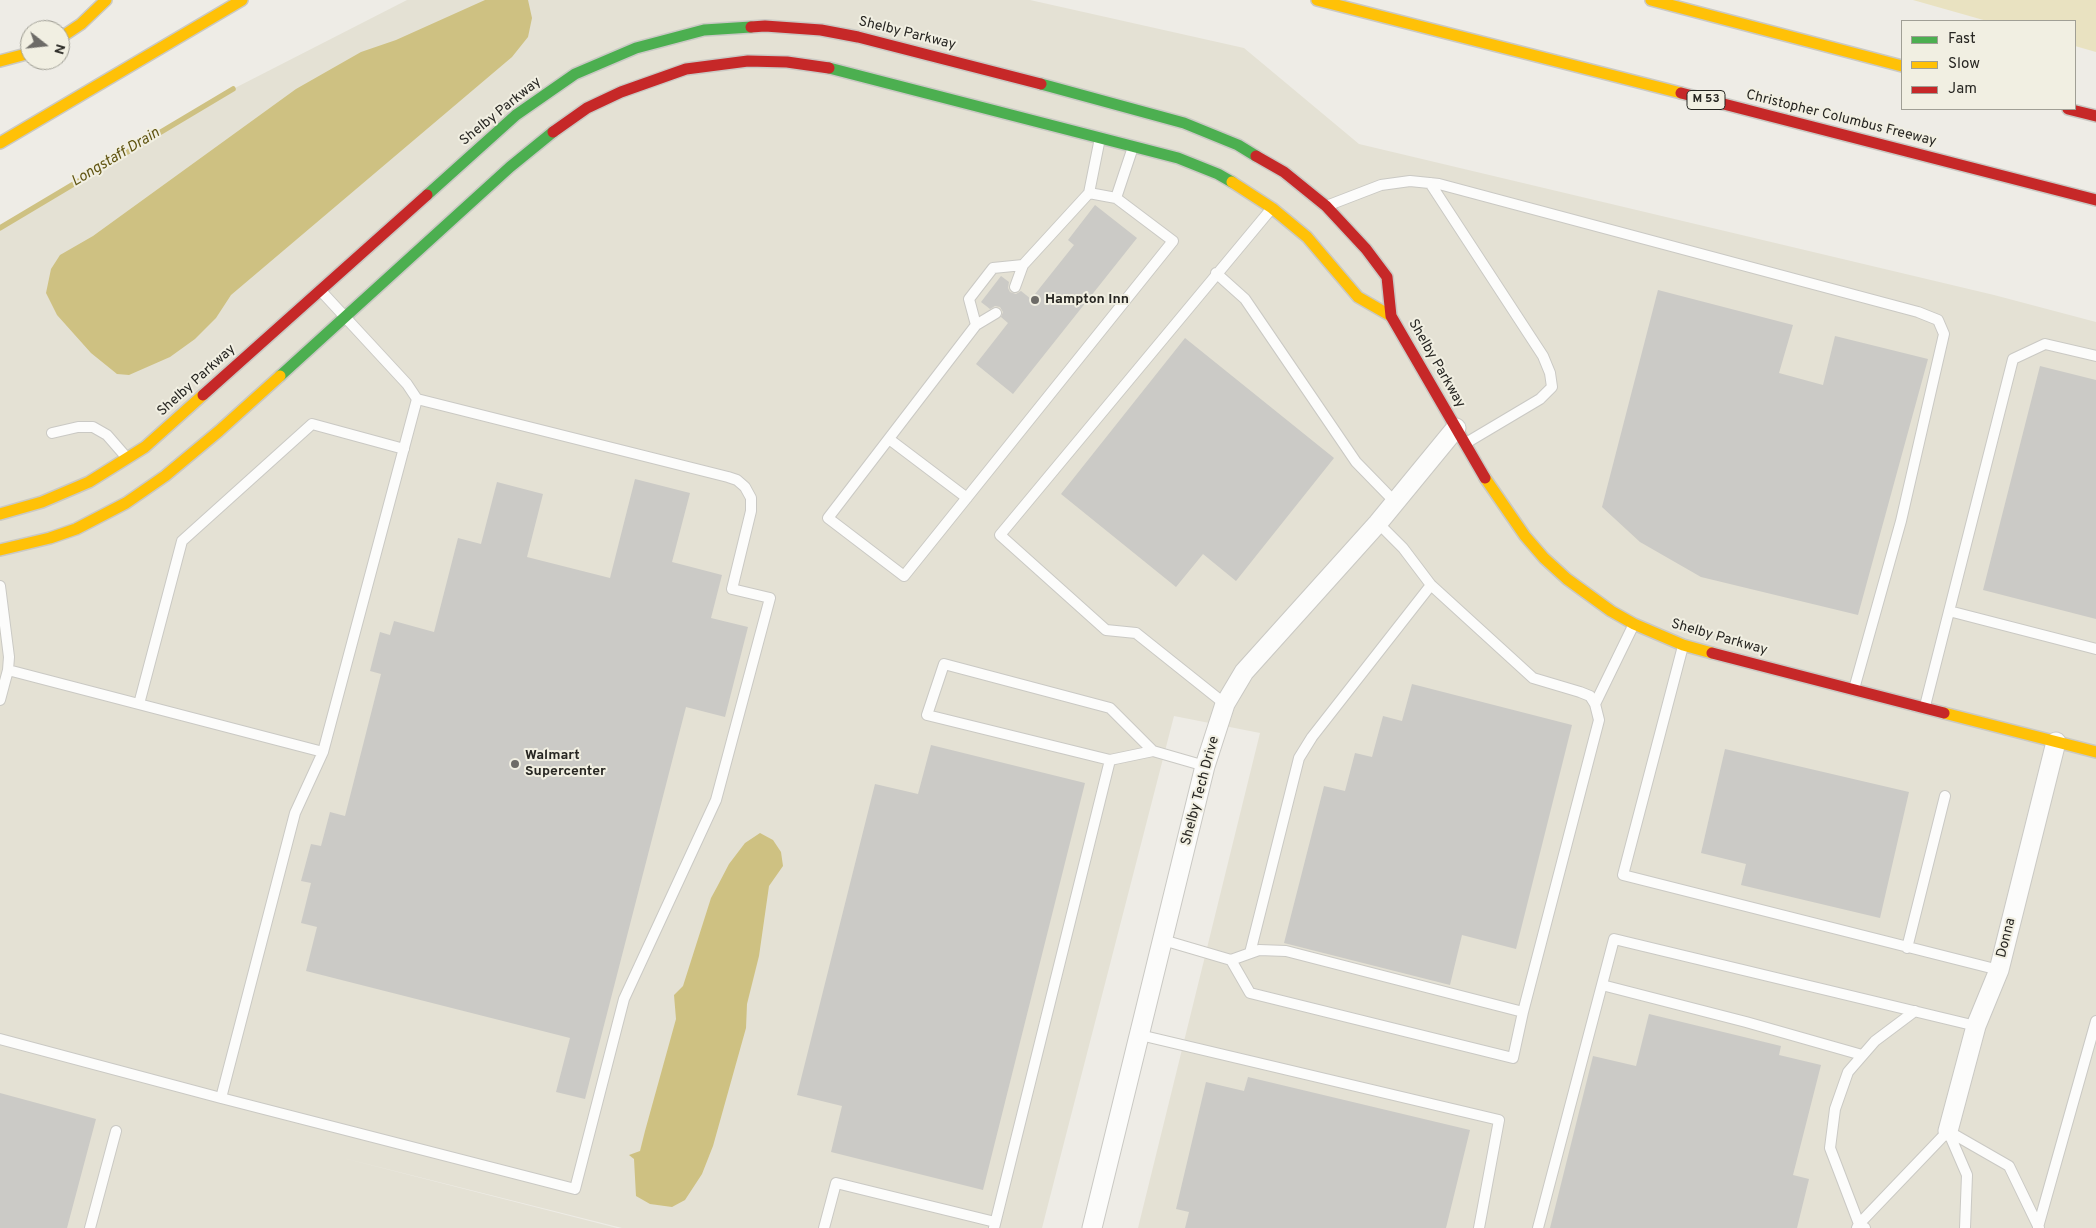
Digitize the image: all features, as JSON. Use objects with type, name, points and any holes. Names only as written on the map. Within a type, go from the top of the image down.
[{"type":"main road","points":[[70,31],[81,24],[106,0]]},
{"type":"main road","points":[[0,143],[242,0]]},
{"type":"main road","name":"Christopher Columbus Freeway","points":[[1317,0],[2096,200]]},
{"type":"main road","points":[[1651,0],[1901,66]]},
{"type":"main road","name":"Shelby Parkway","points":[[0,514],[42,502],[89,482],[128,460],[256,355],[320,290],[516,115],[575,74],[636,48],[704,30],[734,27],[784,27],[822,30],[1116,103],[1184,123],[1238,145],[1284,172],[1326,206],[1366,249],[1387,277],[1391,316],[1507,514],[1544,558],[1589,596],[1634,624],[1683,645],[1924,709],[2096,752]]},
{"type":"main road","points":[[0,61],[20,56]]},
{"type":"main road","name":"Shelby Parkway","points":[[0,550],[50,538],[76,529],[126,503],[166,476],[510,167],[558,128],[587,108],[621,92],[686,69],[748,62],[787,62],[820,66],[1134,145],[1201,167],[1240,187],[1272,208],[1307,237],[1358,297],[1391,316]]},
{"type":"main road","points":[[2072,110],[2096,116]]},
{"type":"main road","points":[[1201,167],[1218,166],[1230,160],[1238,145]]},
{"type":"main road","points":[[258,395],[264,374]]},
{"type":"main road","points":[[0,525],[18,509]]},
{"type":"street","name":"Shelby Tech Drive","points":[[1092,1228],[1205,766],[1225,704],[1244,672],[1395,502],[1460,436]]},
{"type":"street","name":"Donna","points":[[1948,1131],[1976,1026],[1999,970],[2056,742]]},
{"type":"lane","points":[[1016,287],[1023,265],[1089,193],[1100,137]]},
{"type":"lane","points":[[1116,198],[1134,145]]},
{"type":"lane","points":[[1326,206],[1380,185],[1410,181],[1430,183],[1918,312],[1938,320],[1944,334],[1902,521],[1854,690]]},
{"type":"lane","points":[[1430,183],[1543,356],[1550,373],[1552,387],[1540,399],[1460,436]]},
{"type":"lane","points":[[996,313],[976,325],[828,518],[904,576],[1173,241],[1116,198],[1089,193]]},
{"type":"lane","points":[[1225,704],[1136,633],[1106,630],[1000,535],[1272,208]]},
{"type":"lane","points":[[976,325],[969,299],[993,268],[1023,265]]},
{"type":"lane","points":[[1216,273],[1245,299],[1356,462],[1395,502]]},
{"type":"lane","points":[[0,1039],[574,1189],[624,999],[716,800],[770,598],[732,589],[751,511],[751,498],[745,487],[737,480],[728,476],[417,399],[407,384],[320,290]]},
{"type":"lane","points":[[1924,709],[2013,359],[2045,344],[2096,356]]},
{"type":"lane","points":[[221,1098],[295,813],[323,752],[417,399]]},
{"type":"lane","points":[[139,704],[182,541],[312,424],[404,449]]},
{"type":"lane","points":[[52,433],[78,427],[93,427],[107,435],[128,460]]},
{"type":"lane","points":[[889,439],[967,498]]},
{"type":"lane","points":[[1231,960],[1250,993],[1513,1058],[1599,720],[1596,704],[1590,696],[1532,678],[1431,585],[1403,548],[1378,523]]},
{"type":"lane","points":[[1250,953],[1299,758],[1312,737],[1431,585]]},
{"type":"lane","points":[[0,586],[8,644],[0,700]]},
{"type":"lane","points":[[1949,611],[2096,649]]},
{"type":"lane","points":[[1596,704],[1634,624]]},
{"type":"lane","points":[[1683,645],[1623,875],[1999,970]]},
{"type":"lane","points":[[1153,751],[1110,708],[944,664],[927,714],[1110,760],[1153,751],[1205,766]]},
{"type":"lane","points":[[5,675],[139,704],[323,752]]},
{"type":"lane","points":[[824,1228],[836,1183],[995,1225],[1110,760]]},
{"type":"lane","points":[[1907,948],[1945,796]]},
{"type":"lane","points":[[1538,1228],[1614,939],[1976,1026]]},
{"type":"lane","points":[[1163,940],[1231,960],[1259,950],[1286,951],[1524,1012]]},
{"type":"lane","points":[[1602,985],[1746,1022],[1862,1055]]},
{"type":"lane","points":[[1915,1011],[1875,1041],[1848,1072],[1835,1109],[1830,1148],[1860,1227],[1948,1131]]},
{"type":"lane","points":[[2039,1227],[2096,1020]]},
{"type":"lane","points":[[1140,1035],[1499,1120],[1479,1228]]},
{"type":"lane","points":[[90,1228],[116,1131]]},
{"type":"lane","points":[[1948,1131],[2009,1166],[2039,1227]]},
{"type":"lane","points":[[1948,1131],[1967,1175],[1965,1228]]},
{"type":"shaded area","points":[[407,0],[1030,0],[1244,48],[1359,144],[1994,295],[2096,322],[2096,1228],[1138,1228],[1260,733],[1174,716],[1042,1228],[622,1228],[339,1157],[617,1228],[0,1228],[0,228],[233,89]]},
{"type":"shaded area","points":[[485,0],[528,0],[532,18],[528,37],[512,57],[231,295],[216,318],[195,339],[170,357],[129,375],[117,374],[91,353],[57,315],[46,293],[51,269],[60,255],[93,236],[296,89],[361,52],[396,40]]},
{"type":"shaded area","points":[[1913,0],[2096,0],[2096,52],[2076,46],[2076,20],[1983,20]]},
{"type":"shaded area","points":[[760,833],[773,840],[781,852],[783,866],[769,886],[759,956],[747,1004],[746,1028],[713,1146],[702,1174],[685,1200],[672,1207],[650,1204],[636,1196],[634,1159],[629,1155],[640,1151],[676,1019],[674,995],[683,986],[711,898],[729,864],[745,843]]},
{"type":"building","name":"Hampton Inn","points":[[1095,205],[1137,238],[1013,394],[976,364],[1008,323],[1001,317],[1003,312],[1000,307],[995,306],[990,309],[981,302],[1001,276],[1009,282],[1008,288],[1010,292],[1016,294],[1021,291],[1031,299],[1074,245],[1068,240]]},
{"type":"building","points":[[1658,290],[1793,325],[1779,373],[1823,385],[1835,336],[1928,359],[1858,615],[1701,577],[1640,542],[1602,507]]},
{"type":"building","points":[[1185,338],[1334,458],[1236,581],[1203,554],[1176,587],[1061,494]]},
{"type":"building","points":[[2040,366],[2096,380],[2096,619],[1983,590]]},
{"type":"building","name":"Walmart Supercenter","points":[[635,479],[690,493],[672,562],[722,575],[711,618],[748,627],[725,717],[686,707],[585,1099],[556,1092],[570,1038],[306,971],[317,927],[301,923],[311,883],[301,881],[311,844],[321,846],[330,812],[345,816],[381,674],[370,671],[380,632],[390,635],[394,621],[434,632],[458,538],[481,544],[497,482],[543,494],[527,557],[610,578]]},
{"type":"building","points":[[1412,684],[1572,725],[1516,949],[1462,935],[1450,985],[1284,943],[1324,786],[1345,791],[1355,753],[1372,757],[1383,716],[1402,721]]},
{"type":"building","points":[[931,745],[1085,783],[983,1190],[831,1152],[842,1106],[797,1095],[875,784],[918,794]]},
{"type":"building","points":[[1725,749],[1909,792],[1880,918],[1741,885],[1746,864],[1701,853]]},
{"type":"building","points":[[1649,1014],[1781,1046],[1779,1055],[1821,1065],[1793,1175],[1809,1179],[1797,1228],[1550,1228],[1593,1056],[1636,1066]]},
{"type":"building","points":[[1248,1077],[1470,1130],[1446,1228],[1185,1228],[1189,1212],[1176,1209],[1206,1082],[1244,1091]]},
{"type":"building","points":[[0,1093],[96,1119],[67,1228],[0,1228]]},
{"type":"waterway","name":"Longstaff Drain","points":[[0,228],[233,89]]},
{"type":"traffic: fast","points":[[427,195],[516,115],[575,74],[636,48],[704,30],[751,27]]},
{"type":"traffic: fast","points":[[829,68],[1178,158],[1218,174],[1232,182]]},
{"type":"traffic: fast","points":[[1041,84],[1184,123],[1238,145],[1256,156]]},
{"type":"traffic: fast","points":[[280,376],[510,167],[553,132]]},
{"type":"traffic: slow","points":[[70,31],[81,24],[106,0]]},
{"type":"traffic: slow","points":[[0,143],[242,0]]},
{"type":"traffic: slow","points":[[1317,0],[1681,93]]},
{"type":"traffic: slow","points":[[1651,0],[1901,66]]},
{"type":"traffic: slow","points":[[0,61],[20,56]]},
{"type":"traffic: slow","points":[[1232,182],[1272,208],[1307,237],[1358,297],[1391,316]]},
{"type":"traffic: slow","points":[[0,550],[50,538],[76,529],[126,503],[165,476],[280,376]]},
{"type":"traffic: slow","points":[[0,514],[42,502],[89,482],[145,447],[203,395]]},
{"type":"traffic: slow","points":[[1485,478],[1525,536],[1544,558],[1567,579],[1611,611],[1634,624],[1683,645],[1712,653]]},
{"type":"traffic: slow","points":[[1944,713],[2096,752]]},
{"type":"traffic: jam","points":[[751,27],[765,26],[821,30],[858,37],[1041,84]]},
{"type":"traffic: jam","points":[[553,132],[587,108],[621,92],[686,69],[748,61],[787,62],[829,68]]},
{"type":"traffic: jam","points":[[1681,93],[2096,200]]},
{"type":"traffic: jam","points":[[2072,110],[2096,116]]},
{"type":"traffic: jam","points":[[1256,156],[1284,172],[1326,206],[1366,249],[1387,277],[1391,316],[1485,478]]},
{"type":"traffic: jam","points":[[203,395],[427,195]]},
{"type":"traffic: jam","points":[[1712,653],[1944,713]]},
{"type":"place","name":"Hampton Inn","points":[[1035,300]]},
{"type":"place","name":"Walmart Supercenter","points":[[515,764]]}]
